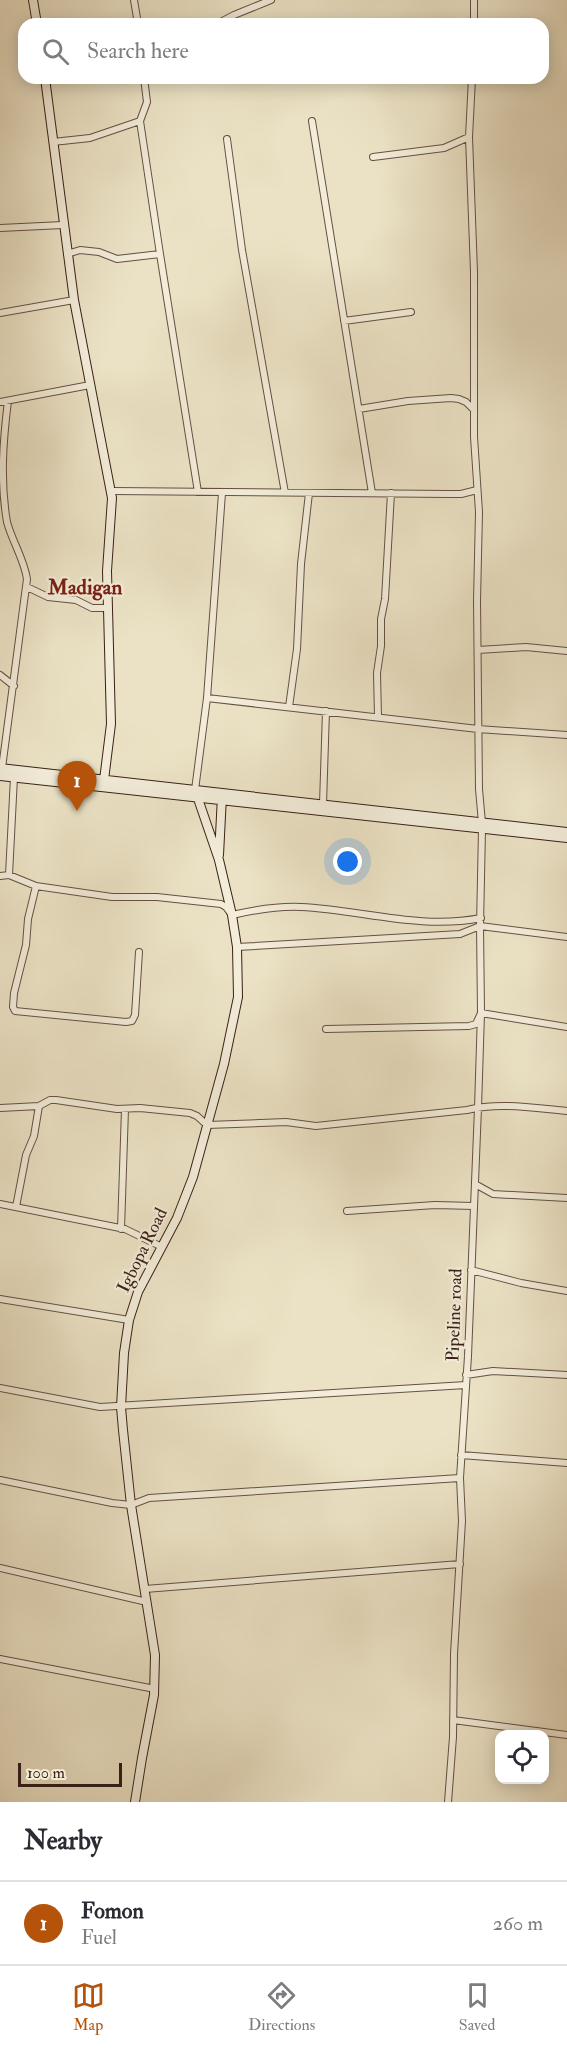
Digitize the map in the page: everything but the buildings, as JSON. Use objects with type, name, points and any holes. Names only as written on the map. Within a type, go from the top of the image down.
[{"type":"street","points":[[33,0],[36,18]]},
{"type":"street","points":[[134,0],[137,18]]},
{"type":"street","points":[[228,18],[271,0]]},
{"type":"street","points":[[474,0],[474,18]]},
{"type":"street","points":[[46,84],[74,300],[111,491],[108,608],[111,724],[104,780]]},
{"type":"street","points":[[145,84],[147,102],[140,121],[198,492]]},
{"type":"street","name":"Pipeline road","points":[[448,1802],[462,1521],[460,1478],[481,1013],[482,826],[478,729],[477,602],[479,512],[474,437],[474,272],[469,137],[472,84]]},
{"type":"street","points":[[53,142],[90,138],[140,121]]},
{"type":"street","points":[[312,121],[372,493]]},
{"type":"street","points":[[373,157],[444,148],[456,145],[469,137]]},
{"type":"street","points":[[228,139],[242,250],[285,493]]},
{"type":"street","points":[[0,228],[63,225]]},
{"type":"street","points":[[67,254],[80,250],[99,252],[117,259],[160,254]]},
{"type":"street","points":[[0,313],[74,300]]},
{"type":"street","points":[[344,321],[411,312]]},
{"type":"street","points":[[0,402],[90,385]]},
{"type":"street","points":[[359,409],[408,401],[451,398],[466,402],[474,410]]},
{"type":"street","points":[[1,771],[14,686],[22,608],[27,587],[26,569],[8,525],[3,502],[1,459],[8,401]]},
{"type":"street","points":[[111,491],[461,494],[477,490]]},
{"type":"street","points":[[219,860],[196,795],[207,698],[222,493]]},
{"type":"street","points":[[289,707],[297,650],[301,564],[309,493]]},
{"type":"street","points":[[378,717],[377,674],[385,599],[391,493]]},
{"type":"street","points":[[27,587],[48,597],[76,600],[92,608],[108,608]]},
{"type":"street","points":[[478,650],[526,647],[567,651]]},
{"type":"street","points":[[0,675],[14,686]]},
{"type":"street","points":[[207,698],[478,729],[567,735]]},
{"type":"street","points":[[323,804],[326,711]]},
{"type":"street","points":[[1,771],[104,780],[196,795]]},
{"type":"street","points":[[1,771],[14,777],[196,795],[323,804],[567,838]]},
{"type":"street","points":[[9,875],[14,777]]},
{"type":"street","points":[[222,797],[482,826],[567,832]]},
{"type":"street","points":[[219,860],[222,797]]},
{"type":"street","name":"Igbopa Road","points":[[135,1802],[155,1689],[155,1655],[131,1505],[121,1407],[122,1370],[129,1320],[138,1292],[177,1218],[193,1177],[224,1064],[236,1007],[237,946],[219,860]]},
{"type":"street","points":[[0,876],[9,875],[36,886],[112,897],[157,897],[221,904],[232,915],[249,911],[300,907],[430,923],[480,922],[567,937]]},
{"type":"street","points":[[36,886],[28,919],[26,945],[14,993],[15,1011],[132,1021],[135,1015],[139,952]]},
{"type":"street","points":[[237,946],[460,934],[480,922]]},
{"type":"street","points":[[326,1029],[470,1026],[476,1024],[481,1013],[567,1027]]},
{"type":"street","points":[[0,1108],[39,1106],[50,1100],[56,1100],[81,1105],[190,1113],[207,1125],[286,1122],[316,1125],[478,1108],[520,1106],[567,1111]]},
{"type":"street","points":[[16,1208],[26,1155],[34,1136],[39,1106]]},
{"type":"street","points":[[121,1228],[125,1109]]},
{"type":"street","points":[[475,1184],[493,1194],[567,1198]]},
{"type":"street","points":[[0,1204],[121,1228],[162,1247]]},
{"type":"street","points":[[347,1211],[435,1205],[474,1206]]},
{"type":"street","points":[[471,1270],[567,1291]]},
{"type":"street","points":[[0,1299],[129,1320]]},
{"type":"street","points":[[466,1375],[493,1371],[567,1375]]},
{"type":"street","points":[[0,1388],[100,1407],[121,1407],[466,1385]]},
{"type":"street","points":[[461,1455],[567,1463]]},
{"type":"street","points":[[0,1480],[131,1505],[149,1498],[460,1478]]},
{"type":"street","points":[[145,1589],[460,1564]]},
{"type":"street","points":[[0,1568],[147,1602]]},
{"type":"street","points":[[0,1659],[155,1689]]},
{"type":"street","points":[[453,1720],[567,1735]]},
{"type":"place","name":"Fomon","points":[[77,811]]},
{"type":"district","name":"Madigan","points":[[85,587]]}]
